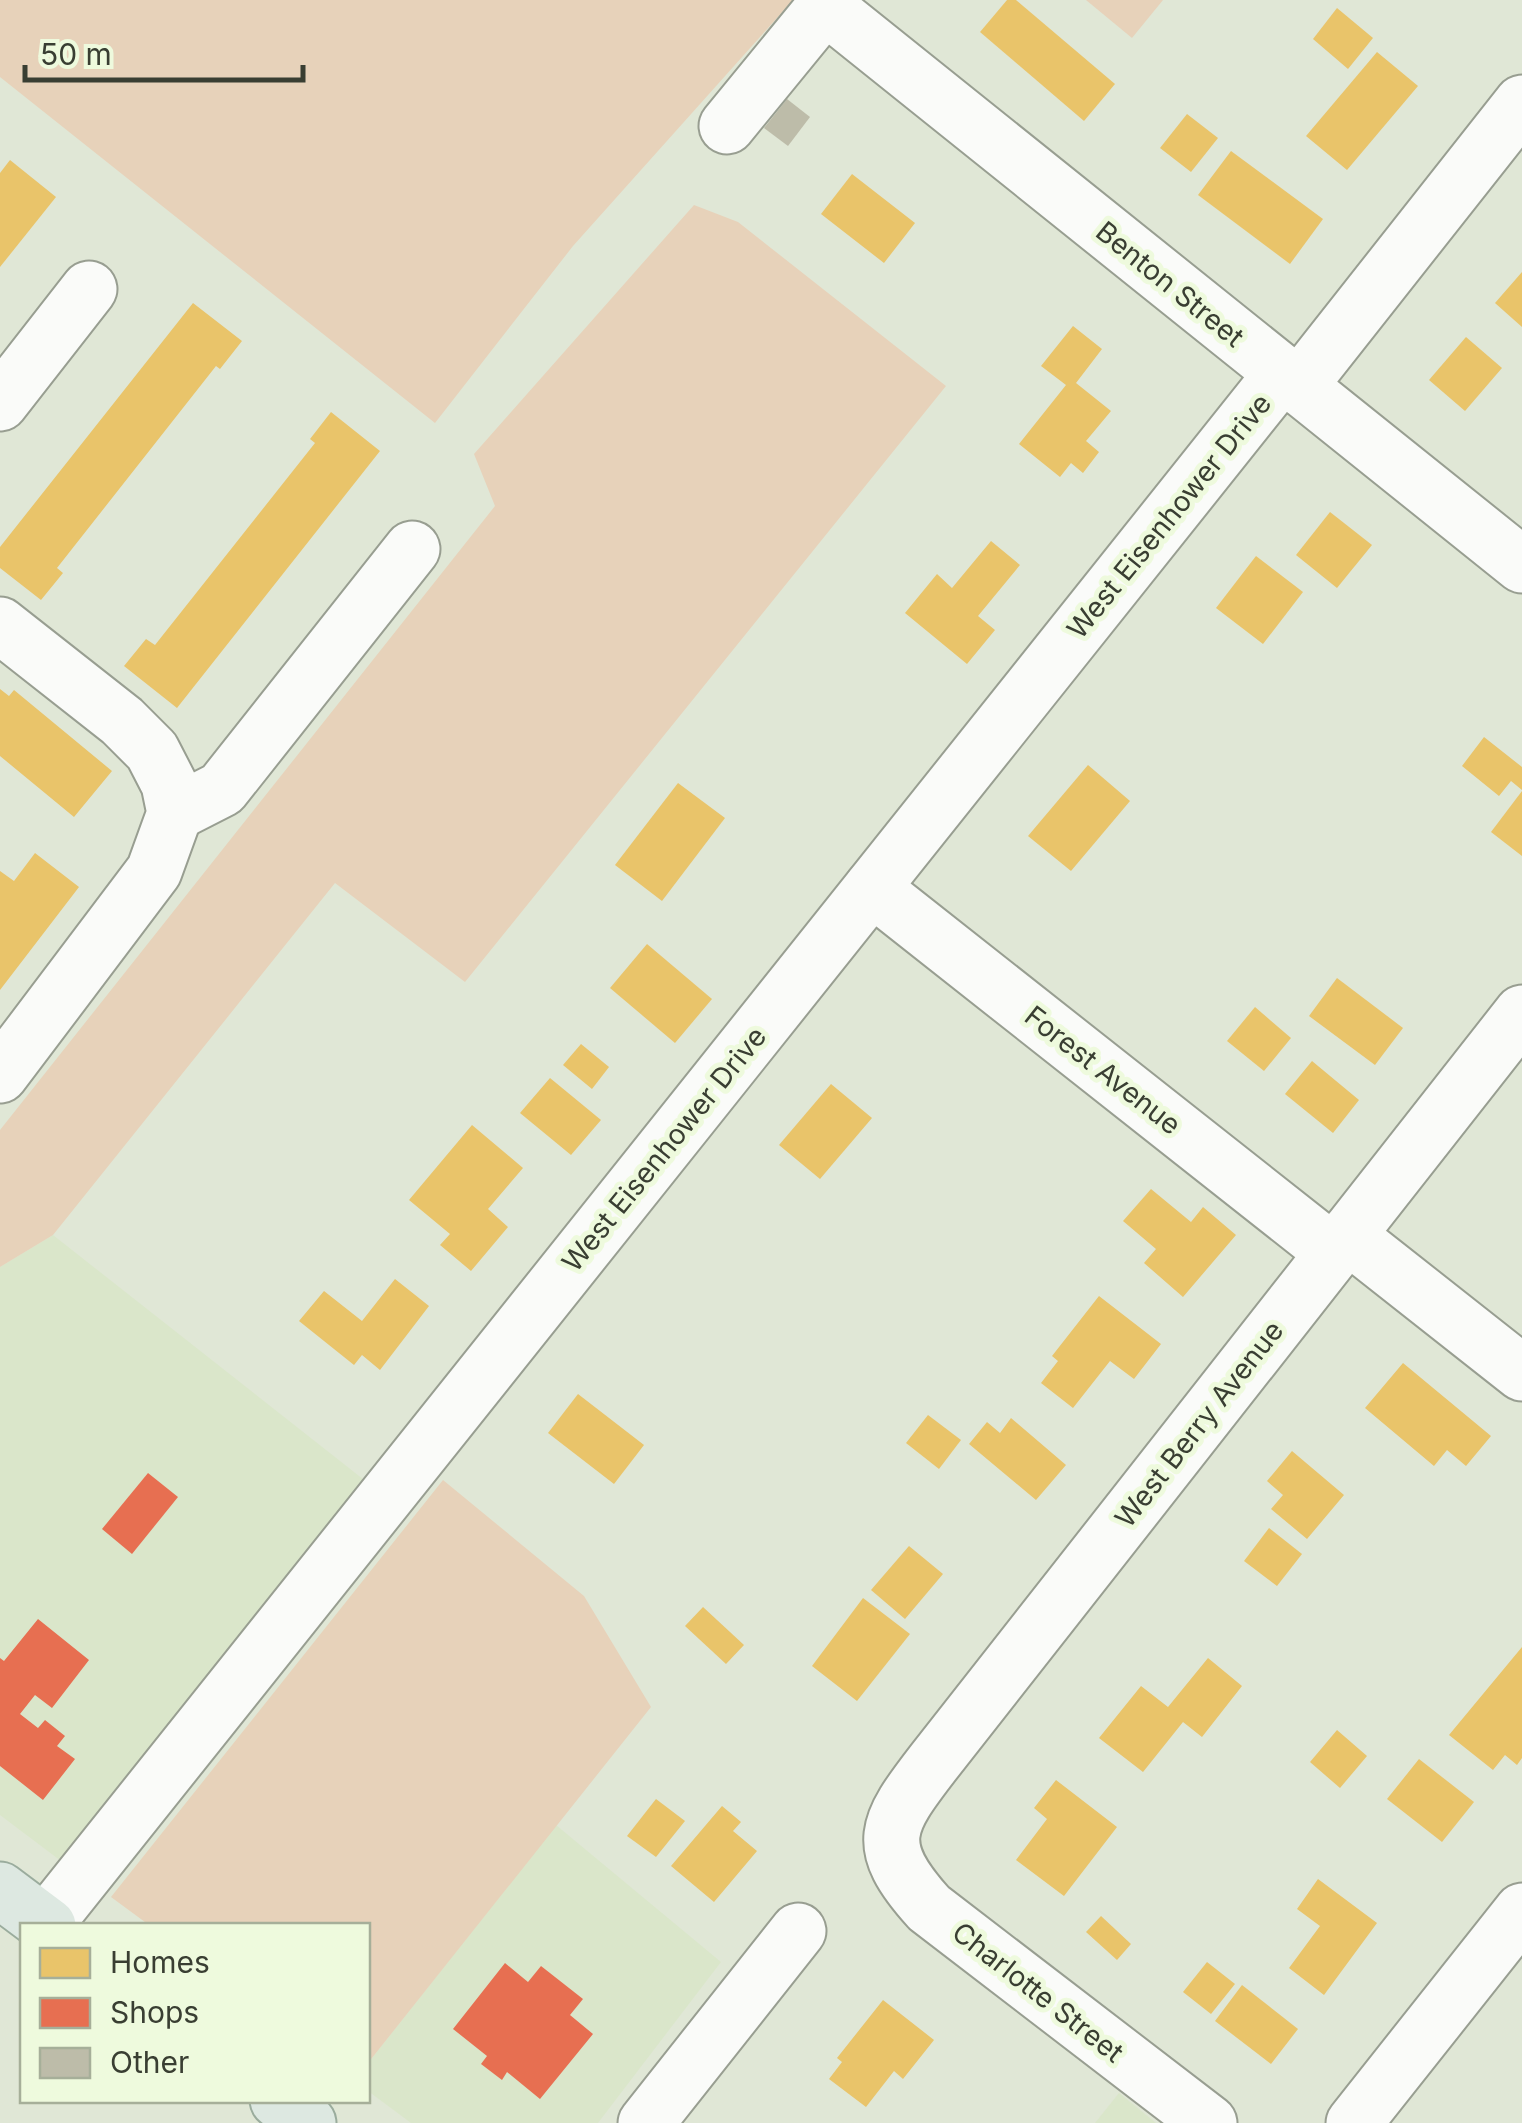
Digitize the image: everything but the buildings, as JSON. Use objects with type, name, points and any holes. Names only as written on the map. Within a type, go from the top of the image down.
[{"type":"main road","points":[[0,1890],[45,1923]]},
{"type":"main road","points":[[282,2103],[308,2123]]},
{"type":"street","name":"Benton Street","points":[[828,3],[914,78],[1522,565]]},
{"type":"street","points":[[727,126],[828,3]]},
{"type":"street","name":"West Eisenhower Drive","points":[[47,1923],[872,888],[1522,103]]},
{"type":"street","points":[[0,403],[88,289]]},
{"type":"street","points":[[174,812],[222,789],[412,549]]},
{"type":"street","points":[[0,625],[122,721],[152,751],[169,784],[174,812],[154,871],[0,1075]]},
{"type":"street","name":"Forest Avenue","points":[[872,888],[1340,1243],[1522,1373]]},
{"type":"street","name":"West Berry Avenue","points":[[890,1843],[893,1824],[907,1797],[1522,1012]]},
{"type":"street","name":"Charlotte Street","points":[[890,1843],[899,1870],[929,1908],[1209,2123]]},
{"type":"street","points":[[1354,2123],[1522,1912]]},
{"type":"street","points":[[646,2123],[798,1931]]},
{"type":"shaded area","points":[[0,0],[793,0],[573,246],[435,423],[0,77]]},
{"type":"shaded area","points":[[1086,0],[1163,0],[1132,38]]},
{"type":"shaded area","points":[[694,205],[738,222],[946,386],[465,982],[335,883],[53,1235],[0,1267],[0,1130],[495,506],[474,454]]},
{"type":"shaded area","points":[[53,1235],[368,1483],[61,1861],[0,1815],[0,1267]]},
{"type":"shaded area","points":[[443,1480],[584,1596],[651,1707],[370,2060],[370,1923],[146,1923],[111,1897]]},
{"type":"shaded area","points":[[556,1825],[721,1962],[598,2123],[411,2123],[370,2092],[370,2060]]},
{"type":"shaded area","points":[[1119,2093],[1156,2123],[1095,2123]]}]
